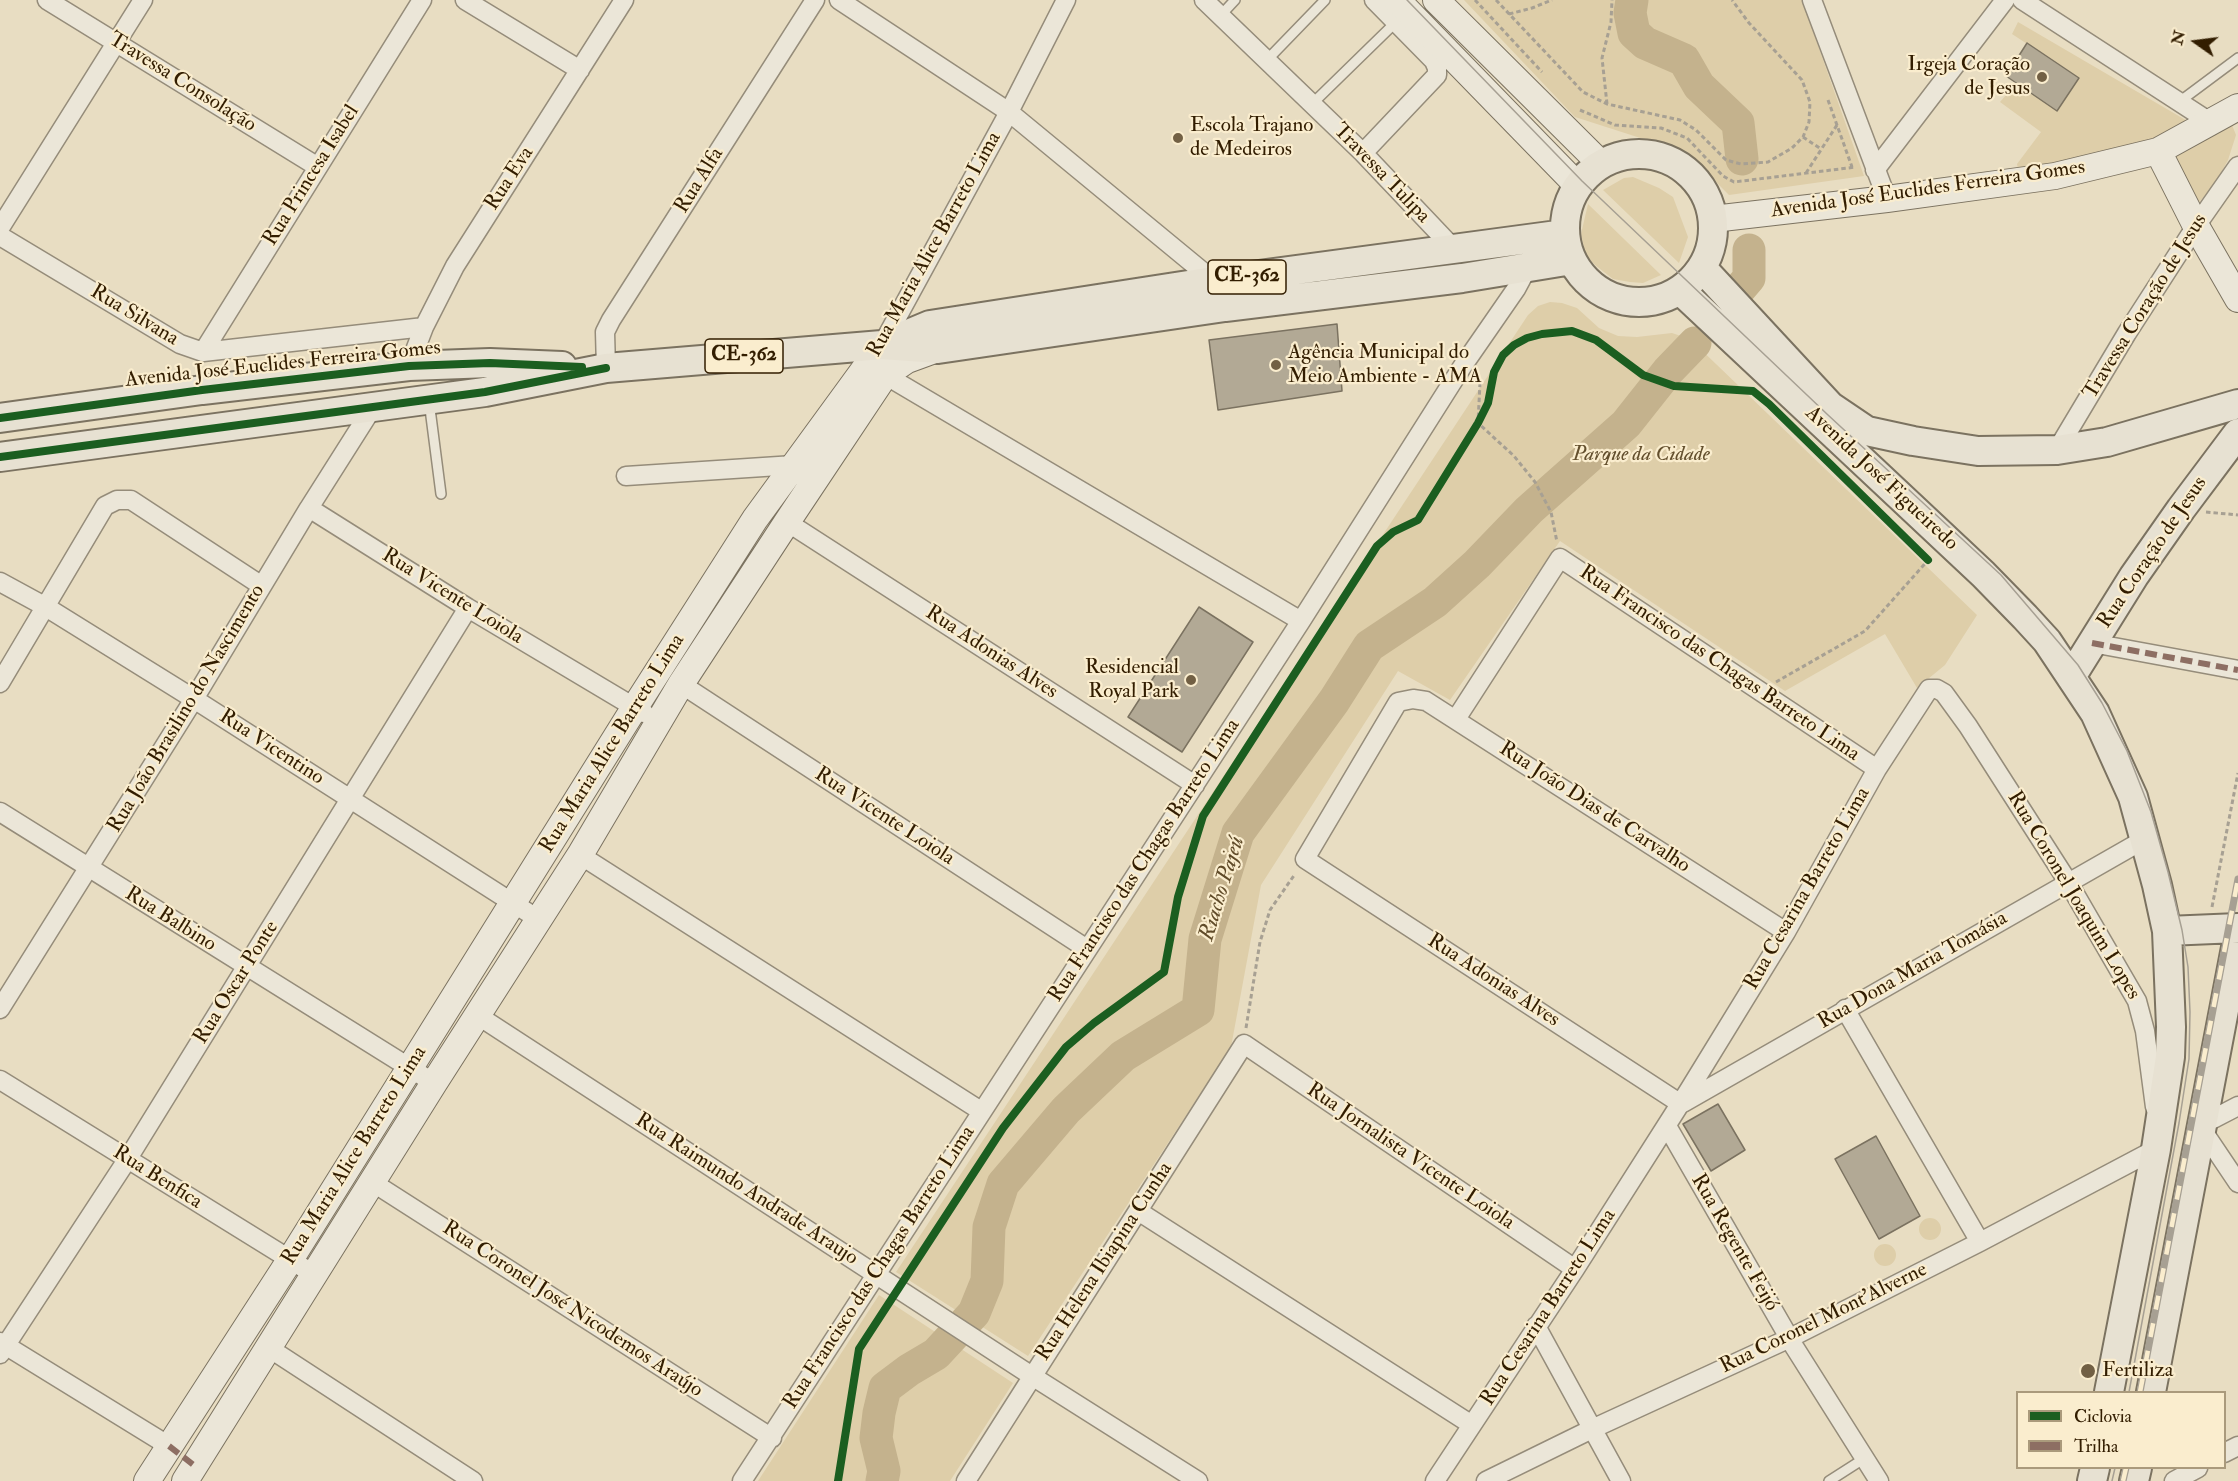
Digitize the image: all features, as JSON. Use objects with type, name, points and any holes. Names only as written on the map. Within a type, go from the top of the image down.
[{"type":"main road","points":[[1648,154],[1672,161],[1692,176],[1706,196],[1713,219],[1712,245],[1702,268],[1680,291],[1661,299],[1640,303],[1619,300],[1600,292],[1584,278],[1560,244],[1567,209],[1578,186],[1601,164],[1624,155],[1648,154]]},
{"type":"main road","name":"Avenida José Euclides Ferreira Gomes","points":[[882,345],[930,325],[1214,281],[1455,250],[1560,244]]},
{"type":"main road","name":"Avenida José Euclides Ferreira Gomes","points":[[0,457],[485,392],[606,368],[882,345],[938,349],[1528,267],[1560,244]]},
{"type":"main road","name":"Avenida José Figueiredo","points":[[1702,268],[1830,406],[1867,430],[1913,441],[1978,452],[2057,450],[2107,442],[2238,404]]},
{"type":"main road","name":"Avenida José Figueiredo","points":[[1680,291],[1937,550],[2025,617],[2047,641],[2096,713],[2133,796],[2167,931],[2170,1057],[2157,1141],[2109,1391]]},
{"type":"main road","name":"Avenida José Euclides Ferreira Gomes","points":[[0,418],[202,390],[409,366],[490,363],[606,368]]},
{"type":"main road","name":"Rua Coração de Jesus","points":[[2071,677],[2134,576],[2238,433]]},
{"type":"main road","points":[[2167,931],[2238,928]]},
{"type":"main road","points":[[2151,1391],[2238,937]]},
{"type":"street","name":"Travessa Consolação","points":[[47,0],[318,167]]},
{"type":"street","points":[[0,228],[143,0]]},
{"type":"street","name":"Rua Princesa Isabel","points":[[203,352],[423,0]]},
{"type":"street","points":[[465,0],[580,70]]},
{"type":"street","name":"Rua Eva","points":[[409,366],[424,327],[454,267],[624,0]]},
{"type":"street","name":"Rua Alfa","points":[[606,368],[605,332],[611,320],[815,0]]},
{"type":"street","points":[[839,0],[1009,112],[1214,281]]},
{"type":"street","name":"Rua Maria Alice Barreto Lima","points":[[147,1481],[290,1260],[755,519],[882,345],[1009,112],[1066,0]]},
{"type":"street","name":"Travessa Tulipa","points":[[1204,0],[1363,153],[1455,250]]},
{"type":"street","points":[[1374,0],[1396,11],[1578,186]]},
{"type":"street","points":[[1436,0],[1601,164]]},
{"type":"street","points":[[1812,0],[1887,199]]},
{"type":"street","points":[[1875,170],[2005,0]]},
{"type":"street","points":[[2022,0],[2210,122]]},
{"type":"street","points":[[1363,153],[1437,75],[1434,61],[1396,11]]},
{"type":"street","name":"Avenida José Euclides Ferreira Gomes","points":[[1713,219],[1887,199],[2055,176],[2158,151],[2238,107]]},
{"type":"street","points":[[2158,151],[2196,226],[2238,299]]},
{"type":"street","name":"Travessa Coração de Jesus","points":[[2057,450],[2127,333],[2238,166]]},
{"type":"street","name":"Rua Silvana","points":[[0,236],[180,344],[203,352],[424,327]]},
{"type":"street","name":"Rua Francisco das Chagas Barreto Lima","points":[[742,1481],[1195,785],[1462,367],[1516,289],[1528,267]]},
{"type":"street","points":[[882,345],[886,366],[885,375],[1300,621]]},
{"type":"street","name":"Rua Maria Alice Barreto Lima","points":[[185,1481],[434,1083],[580,855],[681,684],[787,522],[885,375],[907,360],[938,349]]},
{"type":"street","name":"Rua João Brasilino do Nascimento","points":[[0,1009],[373,407]]},
{"type":"street","points":[[626,476],[794,465]]},
{"type":"street","points":[[0,683],[105,506],[117,500],[132,500],[262,586]]},
{"type":"street","name":"Rua Vicente Loiola","points":[[309,508],[468,609],[658,722]]},
{"type":"street","name":"Rua Adonias Alves","points":[[787,522],[1195,785]]},
{"type":"street","points":[[1456,719],[1560,558]]},
{"type":"street","name":"Rua Francisco das Chagas Barreto Lima","points":[[1560,558],[1877,769]]},
{"type":"street","name":"Rua Vicentino","points":[[0,582],[46,607],[194,699],[538,919]]},
{"type":"street","name":"Rua Oscar Ponte","points":[[2,1347],[127,1160],[468,609]]},
{"type":"street","points":[[2092,642],[2238,670]]},
{"type":"street","name":"Rua Vicente Loiola","points":[[681,684],[1087,949]]},
{"type":"street","name":"Rua Cesarina Barreto Lima","points":[[1435,1481],[1685,1097],[1786,932],[1877,769],[1929,689]]},
{"type":"street","name":"Rua Coronel Joaquim Lopes","points":[[1929,689],[1937,689],[1944,693],[1956,710],[2068,882],[2138,1000],[2145,1031],[2157,1141]]},
{"type":"street","name":"Rua João Dias de Carvalho","points":[[1305,859],[1398,702],[1413,699],[1426,701],[1456,719],[1786,932]]},
{"type":"street","name":"Rua Balbino","points":[[0,812],[434,1083]]},
{"type":"street","name":"Rua Dona Maria Tomásia","points":[[1685,1097],[2145,839]]},
{"type":"street","points":[[580,855],[981,1111]]},
{"type":"street","name":"Rua Adonias Alves","points":[[1305,859],[1685,1097]]},
{"type":"street","points":[[1845,1009],[1980,1242]]},
{"type":"street","name":"Rua Raimundo Andrade Araujo","points":[[477,1015],[1032,1376],[1198,1481]]},
{"type":"street","name":"Rua Helena Ibiapina Cunha","points":[[966,1481],[1244,1044]]},
{"type":"street","name":"Rua Jornalista Vicente Loiola","points":[[1244,1044],[1575,1269]]},
{"type":"street","name":"Rua Benfica","points":[[0,1080],[315,1275]]},
{"type":"street","points":[[2238,1106],[2202,1125],[2238,1183]]},
{"type":"street","name":"Rua Regente Feijó","points":[[1666,1126],[1790,1338],[1879,1481]]},
{"type":"street","name":"Rua Coronel Mont'Alverne","points":[[1486,1481],[1790,1338],[1980,1242],[2157,1141]]},
{"type":"street","name":"Rua Coronel José Nicodemos Araújo","points":[[372,1182],[772,1438]]},
{"type":"street","points":[[1138,1211],[1472,1425]]},
{"type":"street","points":[[1536,1326],[1621,1481]]},
{"type":"street","points":[[2,1347],[169,1446]]},
{"type":"street","points":[[269,1348],[473,1481]]},
{"type":"street","points":[[2174,1481],[2195,1469]]},
{"type":"lane","points":[[1221,15],[1235,0]]},
{"type":"lane","points":[[1267,60],[1325,0]]},
{"type":"lane","points":[[1312,104],[1396,11]]},
{"type":"lane","points":[[2179,102],[2238,58]]},
{"type":"lane","points":[[429,400],[441,494]]},
{"type":"lane","points":[[1829,1481],[1866,1458]]},
{"type":"path","points":[[1475,0],[1545,75]]},
{"type":"path","points":[[1496,0],[1583,92],[1607,104],[1680,120],[1696,130],[1726,160],[1741,164],[1768,162],[1792,148],[1803,137],[1809,122],[1810,102],[1802,80],[1749,23],[1732,0]]},
{"type":"path","points":[[1509,14],[1552,0]]},
{"type":"path","points":[[1607,104],[1602,58],[1611,22],[1612,0]]},
{"type":"path","points":[[1576,109],[1615,125],[1661,128],[1687,138],[1723,176],[1734,182],[1852,166]]},
{"type":"path","points":[[1806,173],[1837,124]]},
{"type":"path","points":[[1803,137],[1821,149]]},
{"type":"path","points":[[1462,367],[1480,383],[1476,427]]},
{"type":"path","points":[[1476,427],[1488,403]]},
{"type":"path","points":[[1476,427],[1514,456],[1535,482],[1551,512],[1560,558]]},
{"type":"path","points":[[1920,552],[1937,550]]},
{"type":"path","points":[[1759,692],[1865,631],[1937,550]]},
{"type":"path","points":[[2208,929],[2238,773]]},
{"type":"path","points":[[1244,1044],[1260,942],[1270,910],[1305,859]]},
{"type":"green space","points":[[1464,0],[1802,0],[1864,176],[1729,195],[1687,153],[1575,117]]},
{"type":"green space","points":[[2018,22],[2189,122],[2176,134],[2099,159],[2018,169],[2017,164],[2041,132],[2000,102],[2017,82],[2079,78],[2012,34]]},
{"type":"green space","points":[[2232,125],[2236,135],[2228,160],[2217,181],[2196,206],[2170,157]]},
{"type":"green space","points":[[1633,177],[1673,197],[1688,237],[1679,263],[1603,190],[1624,178]]},
{"type":"green space","points":[[1588,204],[1661,275],[1643,283],[1630,282],[1613,279],[1595,265],[1585,254],[1581,234]]},
{"type":"green space","name":"Parque da Cidade","points":[[1550,302],[1577,308],[1599,328],[1618,336],[1637,337],[1672,333],[1690,339],[1977,615],[1945,665],[1917,688],[1885,634],[1785,691],[1560,541],[1450,700],[1398,671],[1261,885],[1231,1047],[1028,1356],[896,1272],[1528,315],[1538,306]]},
{"type":"green space","points":[[1930,1218],[1938,1221],[1941,1229],[1938,1237],[1930,1240],[1922,1237],[1919,1229],[1922,1221]]},
{"type":"green space","points":[[1885,1244],[1893,1247],[1896,1255],[1893,1263],[1885,1266],[1877,1263],[1874,1255],[1877,1247]]},
{"type":"green space","points":[[879,1295],[1013,1383],[950,1481],[758,1481]]},
{"type":"building","name":"Irgeja Coração de Jesus","points":[[2027,43],[2079,78],[2057,111],[2006,76]]},
{"type":"building","name":"Agência Municipal do Meio Ambiente - AMA","points":[[1337,324],[1342,391],[1218,410],[1209,340]]},
{"type":"building","name":"Residencial Royal Park","points":[[1199,607],[1253,642],[1182,752],[1128,717]]},
{"type":"building","points":[[1718,1104],[1745,1150],[1711,1171],[1683,1124]]},
{"type":"building","points":[[1876,1136],[1920,1216],[1879,1239],[1835,1159]]},
{"type":"waterway","name":"Riacho Pajeú","points":[[1632,0],[1630,13],[1634,33],[1645,43],[1684,60],[1699,86],[1738,123],[1742,159]]},
{"type":"waterway","name":"Riacho Pajeú","points":[[1737,292],[1749,278],[1749,250]]},
{"type":"waterway","name":"Riacho Pajeú","points":[[882,1481],[884,1471],[876,1438],[885,1388],[936,1354],[974,1313],[987,1281],[989,1227],[1003,1184],[1066,1110],[1123,1056],[1198,1010],[1205,939],[1238,833],[1334,701],[1369,646],[1435,602],[1477,564],[1529,510],[1626,424],[1668,371],[1695,343]]},
{"type":"tram line","points":[[1407,0],[1582,181],[1828,415],[2001,575],[2078,665],[2102,703],[2127,751],[2151,812],[2168,872],[2188,967],[2190,1012],[2189,1059],[2179,1123],[2129,1391]]},
{"type":"tram line","points":[[2112,1481],[2115,1469]]},
{"type":"railway","points":[[2140,1391],[2238,879]]},
{"type":"railway","points":[[2123,1481],[2126,1469]]},
{"type":"marked path","points":[[2092,643],[2238,670]]},
{"type":"marked path","points":[[169,1446],[195,1466]]},
{"type":"cycle path","points":[[838,1481],[859,1349],[1003,1128],[1066,1047],[1094,1023],[1164,972],[1178,897],[1203,816],[1377,546],[1393,532],[1418,520],[1478,423],[1488,403],[1494,372],[1503,355],[1514,345],[1542,334],[1572,331],[1596,340],[1643,375],[1674,386],[1753,391],[1928,560]]},
{"type":"cycle path","points":[[0,418],[202,390],[409,366],[490,363],[582,367]]},
{"type":"cycle path","points":[[0,457],[485,392],[606,368]]},
{"type":"place","name":"Irgeja Coração de Jesus","points":[[2042,77]]},
{"type":"place","name":"Escola Trajano de Medeiros","points":[[1178,138]]},
{"type":"place","name":"Agência Municipal do Meio Ambiente - AMA","points":[[1276,365]]},
{"type":"place","name":"Residencial Royal Park","points":[[1191,680]]},
{"type":"place","name":"Fertiliza","points":[[2088,1371]]}]
